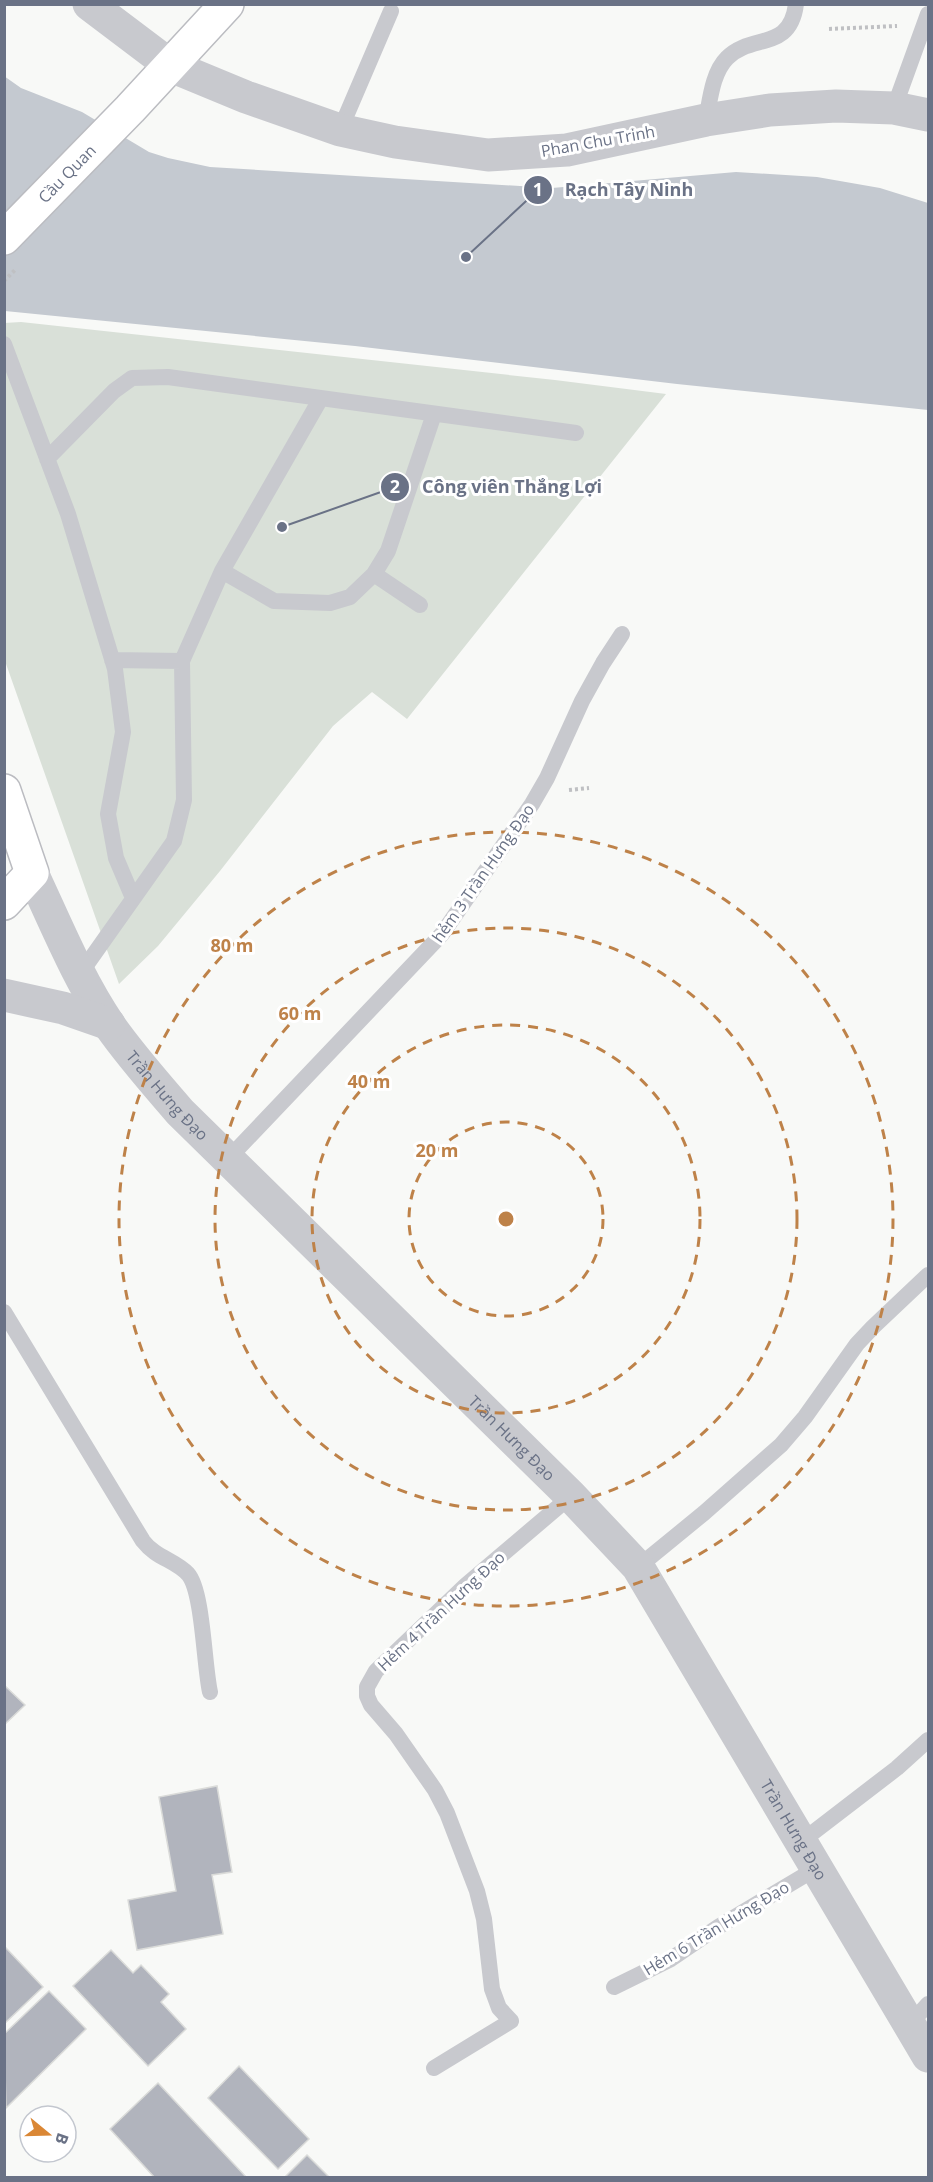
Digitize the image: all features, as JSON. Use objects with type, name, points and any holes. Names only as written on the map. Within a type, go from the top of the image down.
[{"type":"main road","name":"Cầu Quan","points":[[4,238],[171,66],[227,4]]},
{"type":"main road","name":"Trần Hưng Đạo","points":[[4,791],[32,873]]},
{"type":"main road","points":[[4,903],[32,873]]},
{"type":"street","name":"Phan Chu Trinh","points":[[89,4],[171,66],[246,97],[340,130],[395,142],[488,155],[567,150],[706,120],[770,110],[836,106],[894,108],[928,115]]},
{"type":"street","name":"Trần Hưng Đạo","points":[[32,873],[80,974],[109,1024],[137,1062],[180,1112],[571,1496],[638,1567],[810,1855],[924,2037]]},
{"type":"street","points":[[4,995],[63,1008],[109,1024]]},
{"type":"lane","points":[[706,120],[717,72],[726,58],[740,49],[779,36],[788,29],[795,14],[796,4]]},
{"type":"lane","points":[[340,130],[391,11]]},
{"type":"lane","points":[[894,108],[927,20]]},
{"type":"lane","points":[[4,345],[69,514],[112,660],[123,732],[108,814],[116,858],[133,898]]},
{"type":"lane","points":[[47,459],[114,391],[132,378],[168,377],[576,433]]},
{"type":"lane","points":[[80,974],[174,841],[184,800],[182,661],[222,571],[321,398]]},
{"type":"lane","points":[[222,571],[274,601],[330,603],[350,597],[374,574],[388,551],[434,414]]},
{"type":"lane","points":[[374,574],[420,604]]},
{"type":"lane","name":"hẻm 3 Trần Hưng Đạo","points":[[227,1160],[442,934],[532,804],[547,778],[582,701],[622,634]]},
{"type":"lane","points":[[112,660],[182,661]]},
{"type":"lane","points":[[638,1567],[781,1445],[805,1417],[857,1344],[928,1275]]},
{"type":"lane","points":[[4,1312],[143,1541],[150,1551],[188,1574],[194,1585],[198,1599],[205,1672],[210,1692]]},
{"type":"lane","name":"Hẻm 4 Trần Hưng Đạo","points":[[434,2068],[511,2021],[499,2008],[492,1989],[484,1919],[477,1891],[447,1813],[435,1790],[396,1734],[371,1705],[367,1696],[367,1687],[376,1671],[466,1585],[571,1496]]},
{"type":"lane","name":"Hẻm 6 Trần Hưng Đạo","points":[[614,1986],[671,1959],[718,1927],[810,1855],[928,1740]]},
{"type":"path","points":[[830,28],[927,20]]},
{"type":"shaded area","points":[[4,76],[21,88],[82,112],[149,152],[210,167],[552,188],[736,172],[817,177],[880,188],[928,203],[928,410],[677,384],[355,346],[5,311]]},
{"type":"shaded area","points":[[21,322],[666,394],[407,719],[372,692],[333,726],[220,871],[158,946],[119,984],[5,661],[4,323]]},
{"type":"building","points":[[4,1685],[25,1705],[4,1725]]},
{"type":"building","points":[[217,1786],[232,1872],[212,1875],[223,1934],[137,1950],[128,1900],[176,1891],[159,1797]]},
{"type":"building","points":[[6,1948],[43,1987],[4,2024],[4,1950]]},
{"type":"building","points":[[111,1950],[133,1973],[141,1965],[169,1994],[161,2002],[186,2029],[148,2066],[73,1986]]},
{"type":"building","points":[[49,1991],[86,2029],[6,2108],[4,2034]]},
{"type":"building","points":[[239,2066],[309,2139],[278,2169],[208,2098]]},
{"type":"building","points":[[158,2083],[247,2178],[155,2178],[110,2129]]},
{"type":"building","points":[[307,2155],[330,2178],[284,2178]]},
{"type":"place","name":"Rạch Tây Ninh","points":[[466,257]]},
{"type":"place","name":"Công viên Thắng Lợi","points":[[282,527]]}]
